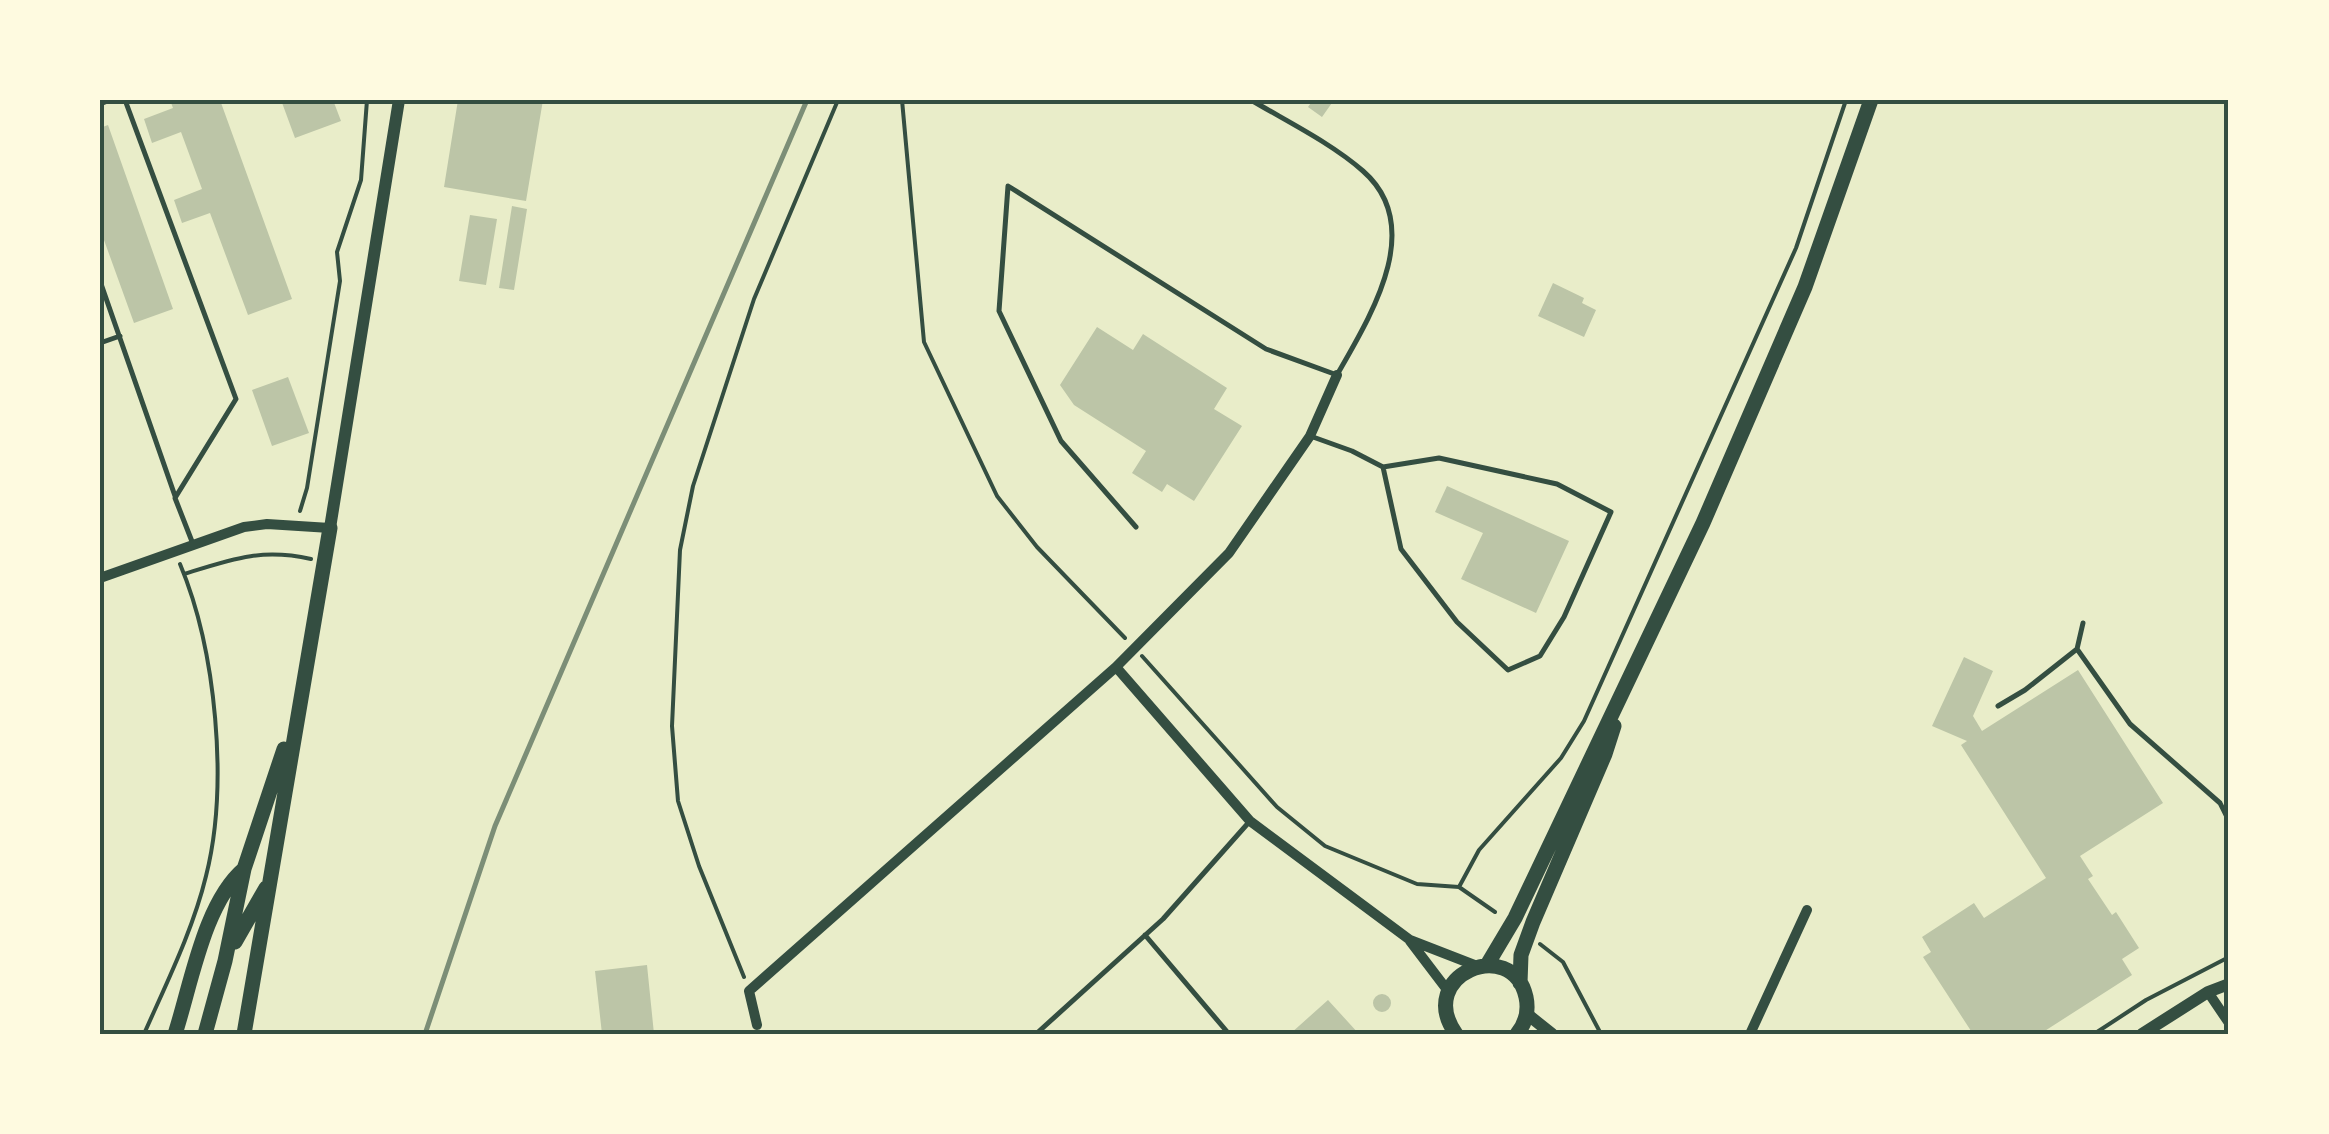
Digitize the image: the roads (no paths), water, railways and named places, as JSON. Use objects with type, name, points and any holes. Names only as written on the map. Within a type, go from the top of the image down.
[{"type":"main road","points":[[1482,966],[1515,918],[1593,750],[1620,702],[1806,288],[1872,100]]},
{"type":"main road","points":[[244,1034],[330,528]]},
{"type":"main road","points":[[1520,984],[1520,955],[1605,754],[1620,702]]},
{"type":"main road","points":[[205,1034],[244,869],[297,716]]},
{"type":"main road","points":[[175,1034],[215,908],[244,869]]},
{"type":"main road","points":[[225,960],[271,881]]},
{"type":"main road","points":[[1448,1029],[1448,992],[1465,972],[1482,966],[1512,974],[1526,993],[1527,1014],[1516,1034]]},
{"type":"street","points":[[100,578],[244,527],[330,528],[399,100]]},
{"type":"street","points":[[758,1029],[750,991],[1116,667],[1228,553],[1310,436],[1338,375]]},
{"type":"street","points":[[1116,667],[1250,822],[1410,940],[1482,966]]},
{"type":"street","points":[[1750,1034],[1807,910]]},
{"type":"street","points":[[1410,940],[1448,992]]},
{"type":"street","points":[[2142,1034],[2208,992],[2229,984]]},
{"type":"street","points":[[2208,992],[2229,1023]]},
{"type":"street","points":[[1527,1014],[1552,1034]]},
{"type":"lane","points":[[100,104],[110,100]]},
{"type":"lane","points":[[125,100],[236,399],[175,498]]},
{"type":"lane","points":[[1136,526],[1061,441],[999,311],[1008,186],[1266,349],[1338,375],[1366,324],[1392,255],[1392,210],[1365,172],[1251,100]]},
{"type":"lane","points":[[100,281],[193,544]]},
{"type":"lane","points":[[100,343],[120,336]]},
{"type":"lane","points":[[1310,436],[1383,466],[1439,458],[1557,484],[1611,512],[1564,617],[1540,656],[1508,670],[1456,622],[1401,549],[1383,466]]},
{"type":"lane","points":[[1998,706],[2077,650],[2083,623]]},
{"type":"lane","points":[[2077,650],[2130,724],[2220,803],[2229,820]]},
{"type":"lane","points":[[1036,1034],[1145,935],[1250,822]]},
{"type":"lane","points":[[1145,935],[1229,1034]]},
{"type":"railway","points":[[425,1034],[495,826],[807,100]]}]
